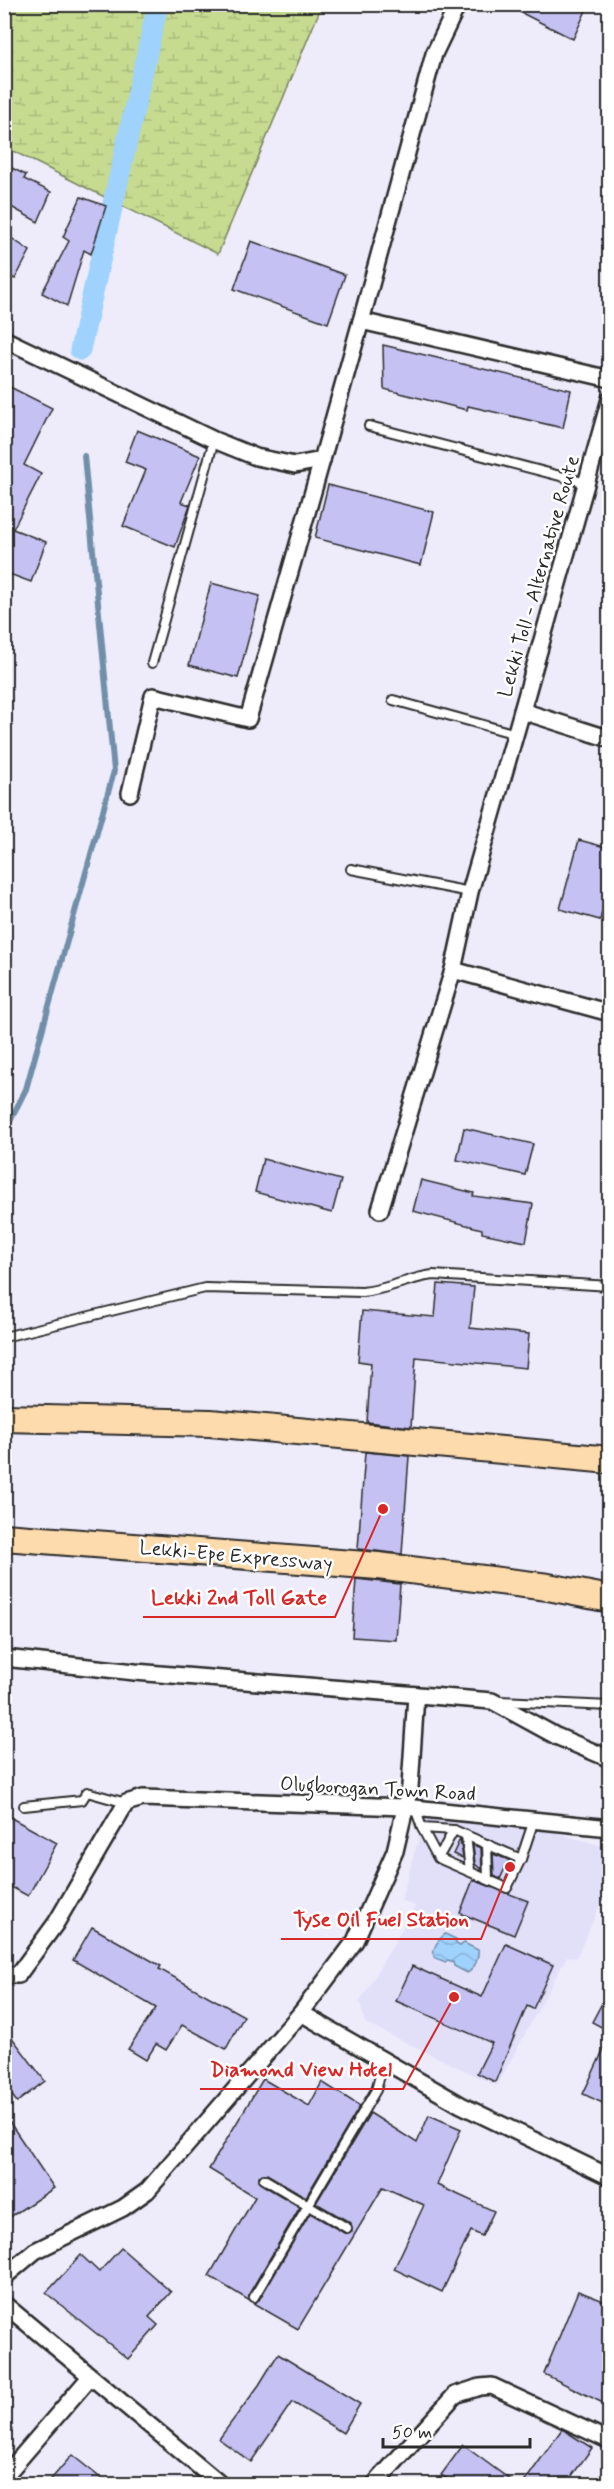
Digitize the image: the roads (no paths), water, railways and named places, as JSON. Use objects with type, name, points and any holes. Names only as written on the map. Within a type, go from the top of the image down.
[{"type":"highway","points":[[4,1418],[210,1423],[609,1460]]},
{"type":"highway","name":"Lekki-Epe Expressway","points":[[4,1537],[378,1566],[548,1587],[609,1599]]},
{"type":"street","points":[[130,793],[153,696],[248,719],[434,54],[458,4]]},
{"type":"street","points":[[361,321],[609,379]]},
{"type":"street","points":[[4,339],[214,440],[256,457],[295,465],[322,460]]},
{"type":"street","name":"Lekki Toll - Alternative Route","points":[[609,399],[522,711],[609,739]]},
{"type":"street","points":[[380,1210],[453,970],[470,892],[522,711]]},
{"type":"street","points":[[453,970],[609,1013]]},
{"type":"street","points":[[4,1658],[135,1672],[492,1701],[556,1736],[609,1759]]},
{"type":"street","points":[[4,2277],[35,2251],[123,2208],[147,2191],[301,2013],[355,1941],[395,1851],[410,1808],[416,1695]]},
{"type":"street","name":"Olugborogan Town Road","points":[[126,1803],[143,1798],[410,1808],[609,1828]]},
{"type":"street","points":[[4,1975],[18,1975],[39,1948],[126,1803]]},
{"type":"street","points":[[301,2013],[461,2105],[609,2177]]},
{"type":"street","points":[[4,2304],[220,2484]]},
{"type":"street","points":[[4,2477],[90,2377]]},
{"type":"street","points":[[375,2484],[455,2395],[480,2386],[492,2386],[609,2441]]},
{"type":"lane","points":[[369,426],[586,483]]},
{"type":"lane","points":[[152,663],[214,440]]},
{"type":"lane","points":[[393,700],[516,734]]},
{"type":"lane","points":[[351,869],[470,892]]},
{"type":"lane","points":[[4,1337],[205,1288],[362,1292],[380,1290],[416,1277],[433,1275],[609,1286]]},
{"type":"lane","points":[[492,1701],[609,1706]]},
{"type":"lane","points":[[24,1806],[82,1800],[87,1792],[126,1803]]},
{"type":"lane","points":[[410,1808],[438,1858],[507,1888],[521,1859],[534,1819]]},
{"type":"lane","points":[[422,1828],[454,1830],[521,1859]]},
{"type":"lane","points":[[438,1858],[454,1830]]},
{"type":"lane","points":[[466,1835],[470,1871]]},
{"type":"lane","points":[[487,1844],[488,1879]]},
{"type":"lane","points":[[254,2297],[376,2090],[384,2061]]},
{"type":"lane","points":[[264,2179],[347,2228]]},
{"type":"water","points":[[445,1934],[456,1939],[456,1944],[460,1946],[464,1943],[478,1950],[476,1963],[467,1973],[454,1966],[453,1962],[448,1960],[445,1962],[434,1957],[436,1944]]},
{"type":"waterway","points":[[80,350],[158,4]]},
{"type":"waterway","points":[[4,1133],[26,1089],[114,771],[84,456]]},
{"type":"place","name":"Lekki 2nd Toll Gate","points":[[383,1509]]},
{"type":"place","name":"Tyse Oil Fuel Station","points":[[510,1867]]},
{"type":"place","name":"Diamond View Hotel","points":[[454,1997]]}]
